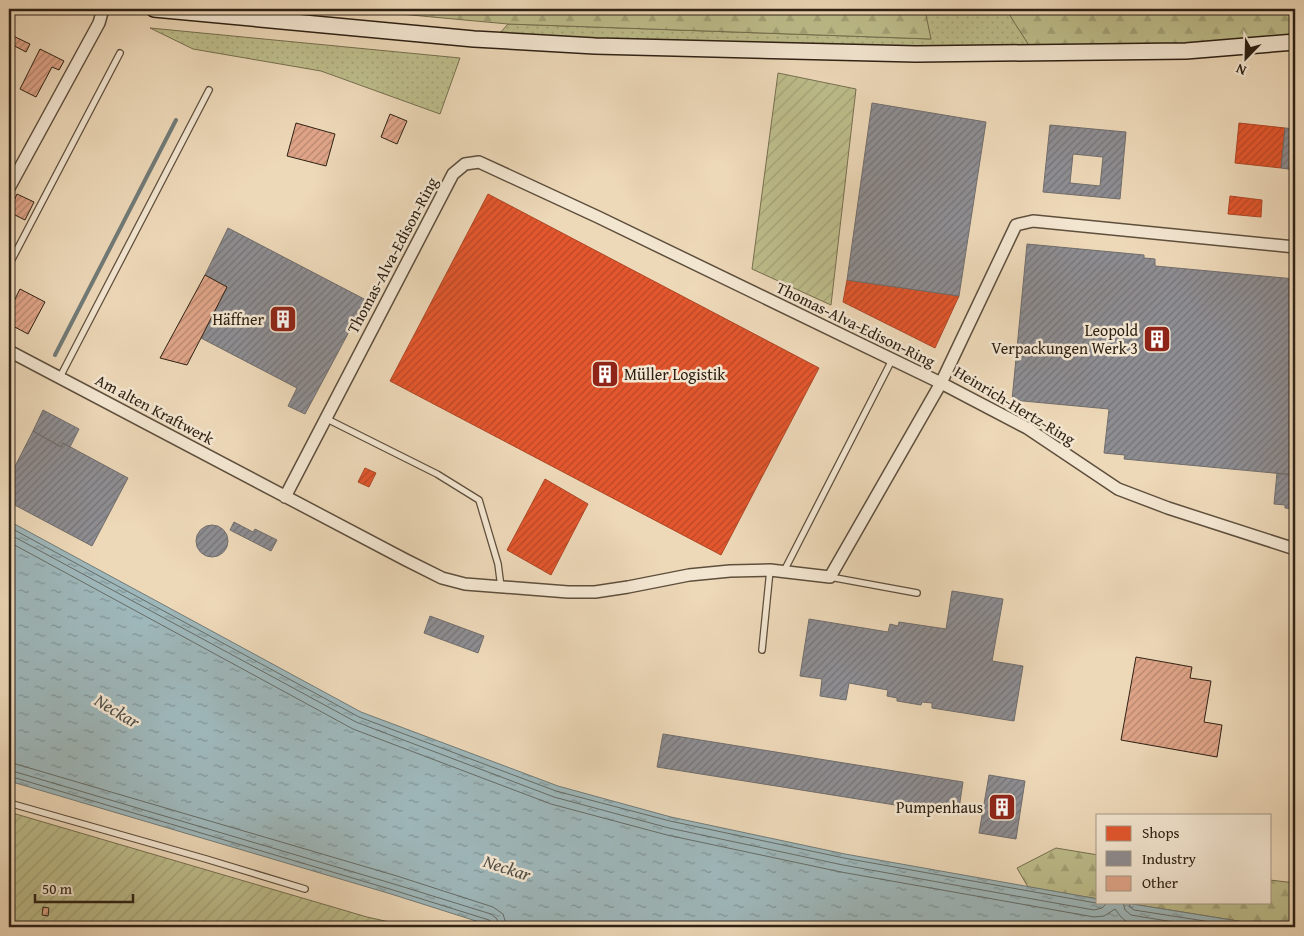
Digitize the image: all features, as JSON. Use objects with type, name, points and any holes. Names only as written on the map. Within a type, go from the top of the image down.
[{"type":"main road","points":[[154,9],[474,39],[595,46],[916,54],[1186,51],[1295,42]]},
{"type":"street","points":[[9,188],[99,23],[103,9]]},
{"type":"street","name":"Thomas-Alva-Edison-Ring","points":[[285,497],[453,174],[465,164],[479,162],[598,217],[941,383],[830,577]]},
{"type":"street","name":"Heinrich-Hertz-Ring","points":[[1295,247],[1033,221],[1016,225],[941,383],[1026,428],[1118,489],[1168,508],[1295,549]]},
{"type":"street","name":"Am alten Kraftwerk","points":[[9,351],[285,497]]},
{"type":"street","points":[[285,497],[442,578],[465,584],[568,592],[595,592],[688,575],[730,571],[770,570],[830,577]]},
{"type":"lane","points":[[9,265],[120,53]]},
{"type":"lane","points":[[60,377],[209,90]]},
{"type":"lane","points":[[784,571],[892,360]]},
{"type":"lane","points":[[325,418],[437,474],[479,500],[498,564],[501,587]]},
{"type":"lane","points":[[762,650],[770,570]]},
{"type":"lane","points":[[830,577],[917,593]]},
{"type":"lane","points":[[9,803],[305,889]]},
{"type":"green space","points":[[346,9],[1295,9],[1295,37],[1186,46],[1032,50],[1007,11],[925,10],[931,39],[508,24]]},
{"type":"green space","points":[[924,10],[1008,11],[1032,50],[596,41],[500,33],[508,24],[931,39]]},
{"type":"green space","points":[[150,28],[460,58],[440,114],[321,71],[193,49]]},
{"type":"green space","points":[[778,73],[856,89],[831,305],[752,269]]},
{"type":"green space","points":[[9,812],[367,917],[412,927],[9,927]]},
{"type":"green space","points":[[1056,848],[1096,855],[1096,899],[1028,887],[1017,868]]},
{"type":"green space","points":[[1272,880],[1295,883],[1295,927],[1275,927],[1132,904],[1272,904]]},
{"type":"water","name":"Neckar","points":[[9,521],[361,712],[558,786],[671,817],[845,854],[1096,899],[1096,904],[1132,904],[1275,927],[495,927],[391,894],[9,781]]},
{"type":"building: Shops","points":[[1239,123],[1285,128],[1281,168],[1235,163]]},
{"type":"building: Shops","name":"Müller Logistik","points":[[488,194],[819,368],[721,555],[390,381]]},
{"type":"building: Shops","points":[[1230,196],[1262,200],[1261,217],[1228,214]]},
{"type":"building: Shops","points":[[847,280],[959,296],[935,348],[843,302]]},
{"type":"building: Shops","points":[[365,468],[376,473],[369,487],[358,482]]},
{"type":"building: Shops","points":[[545,479],[588,504],[551,575],[507,550]]},
{"type":"building: Industry","points":[[872,103],[986,122],[959,296],[847,280]]},
{"type":"building: Industry","points":[[1050,125],[1126,132],[1120,199],[1043,192]],"holes":[[[1073,154],[1103,157],[1100,186],[1070,183]]]},
{"type":"building: Industry","points":[[1285,128],[1295,129],[1295,170],[1281,168]]},
{"type":"building: Industry","name":"Häffner","points":[[228,228],[366,300],[305,414],[288,406],[297,388],[201,338],[227,287],[205,275]]},
{"type":"building: Industry","name":"Leopold Verpackungen Werk 3","points":[[1027,244],[1144,255],[1144,258],[1155,259],[1155,266],[1295,279],[1295,475],[1124,459],[1125,455],[1104,453],[1109,409],[1012,400]]},
{"type":"building: Industry","points":[[43,410],[79,429],[70,447],[63,443],[61,447],[33,431]]},
{"type":"building: Industry","points":[[33,431],[61,447],[63,443],[128,478],[92,546],[9,502],[9,478]]},
{"type":"building: Industry","points":[[1277,473],[1295,475],[1295,506],[1293,505],[1293,509],[1285,508],[1285,505],[1274,504]]},
{"type":"building: Industry","points":[[234,522],[253,532],[255,529],[277,540],[271,551],[230,530]]},
{"type":"building: Industry","points":[[212,525],[223,530],[228,541],[223,552],[212,557],[201,552],[196,541],[201,530]]},
{"type":"building: Industry","points":[[952,591],[1003,599],[992,661],[1023,666],[1014,721],[932,708],[932,703],[922,702],[921,705],[897,701],[897,698],[887,696],[888,690],[849,683],[846,700],[820,696],[822,679],[800,676],[809,619],[888,632],[890,624],[898,626],[899,622],[946,629]]},
{"type":"building: Industry","points":[[430,616],[484,636],[478,653],[424,633]]},
{"type":"building: Industry","points":[[663,734],[963,782],[958,815],[657,767]]},
{"type":"building: Industry","name":"Pumpenhaus","points":[[989,775],[1025,781],[1016,839],[979,833]]},
{"type":"building: Other","points":[[9,34],[30,44],[26,52],[9,43]]},
{"type":"building: Other","points":[[40,49],[64,61],[59,70],[52,67],[36,97],[20,89]]},
{"type":"building: Other","points":[[390,114],[407,121],[397,144],[381,137]]},
{"type":"building: Other","points":[[296,123],[335,134],[326,166],[287,156]]},
{"type":"building: Other","points":[[17,194],[34,202],[25,220],[9,212]]},
{"type":"building: Other","points":[[205,275],[227,287],[187,365],[160,358]]},
{"type":"building: Other","points":[[20,289],[45,302],[28,334],[9,324],[9,311]]},
{"type":"building: Other","points":[[1136,657],[1192,667],[1190,678],[1211,681],[1204,722],[1222,725],[1217,757],[1121,740]]},
{"type":"building: Other","points":[[43,907],[49,908],[48,916],[42,915]]},
{"type":"waterway","points":[[55,355],[176,120]]},
{"type":"place","name":"Häffner","points":[[283,319]]},
{"type":"place","name":"Leopold Verpackungen Werk 3","points":[[1157,339]]},
{"type":"place","name":"Müller Logistik","points":[[605,374]]},
{"type":"place","name":"Pumpenhaus","points":[[1002,807]]}]
